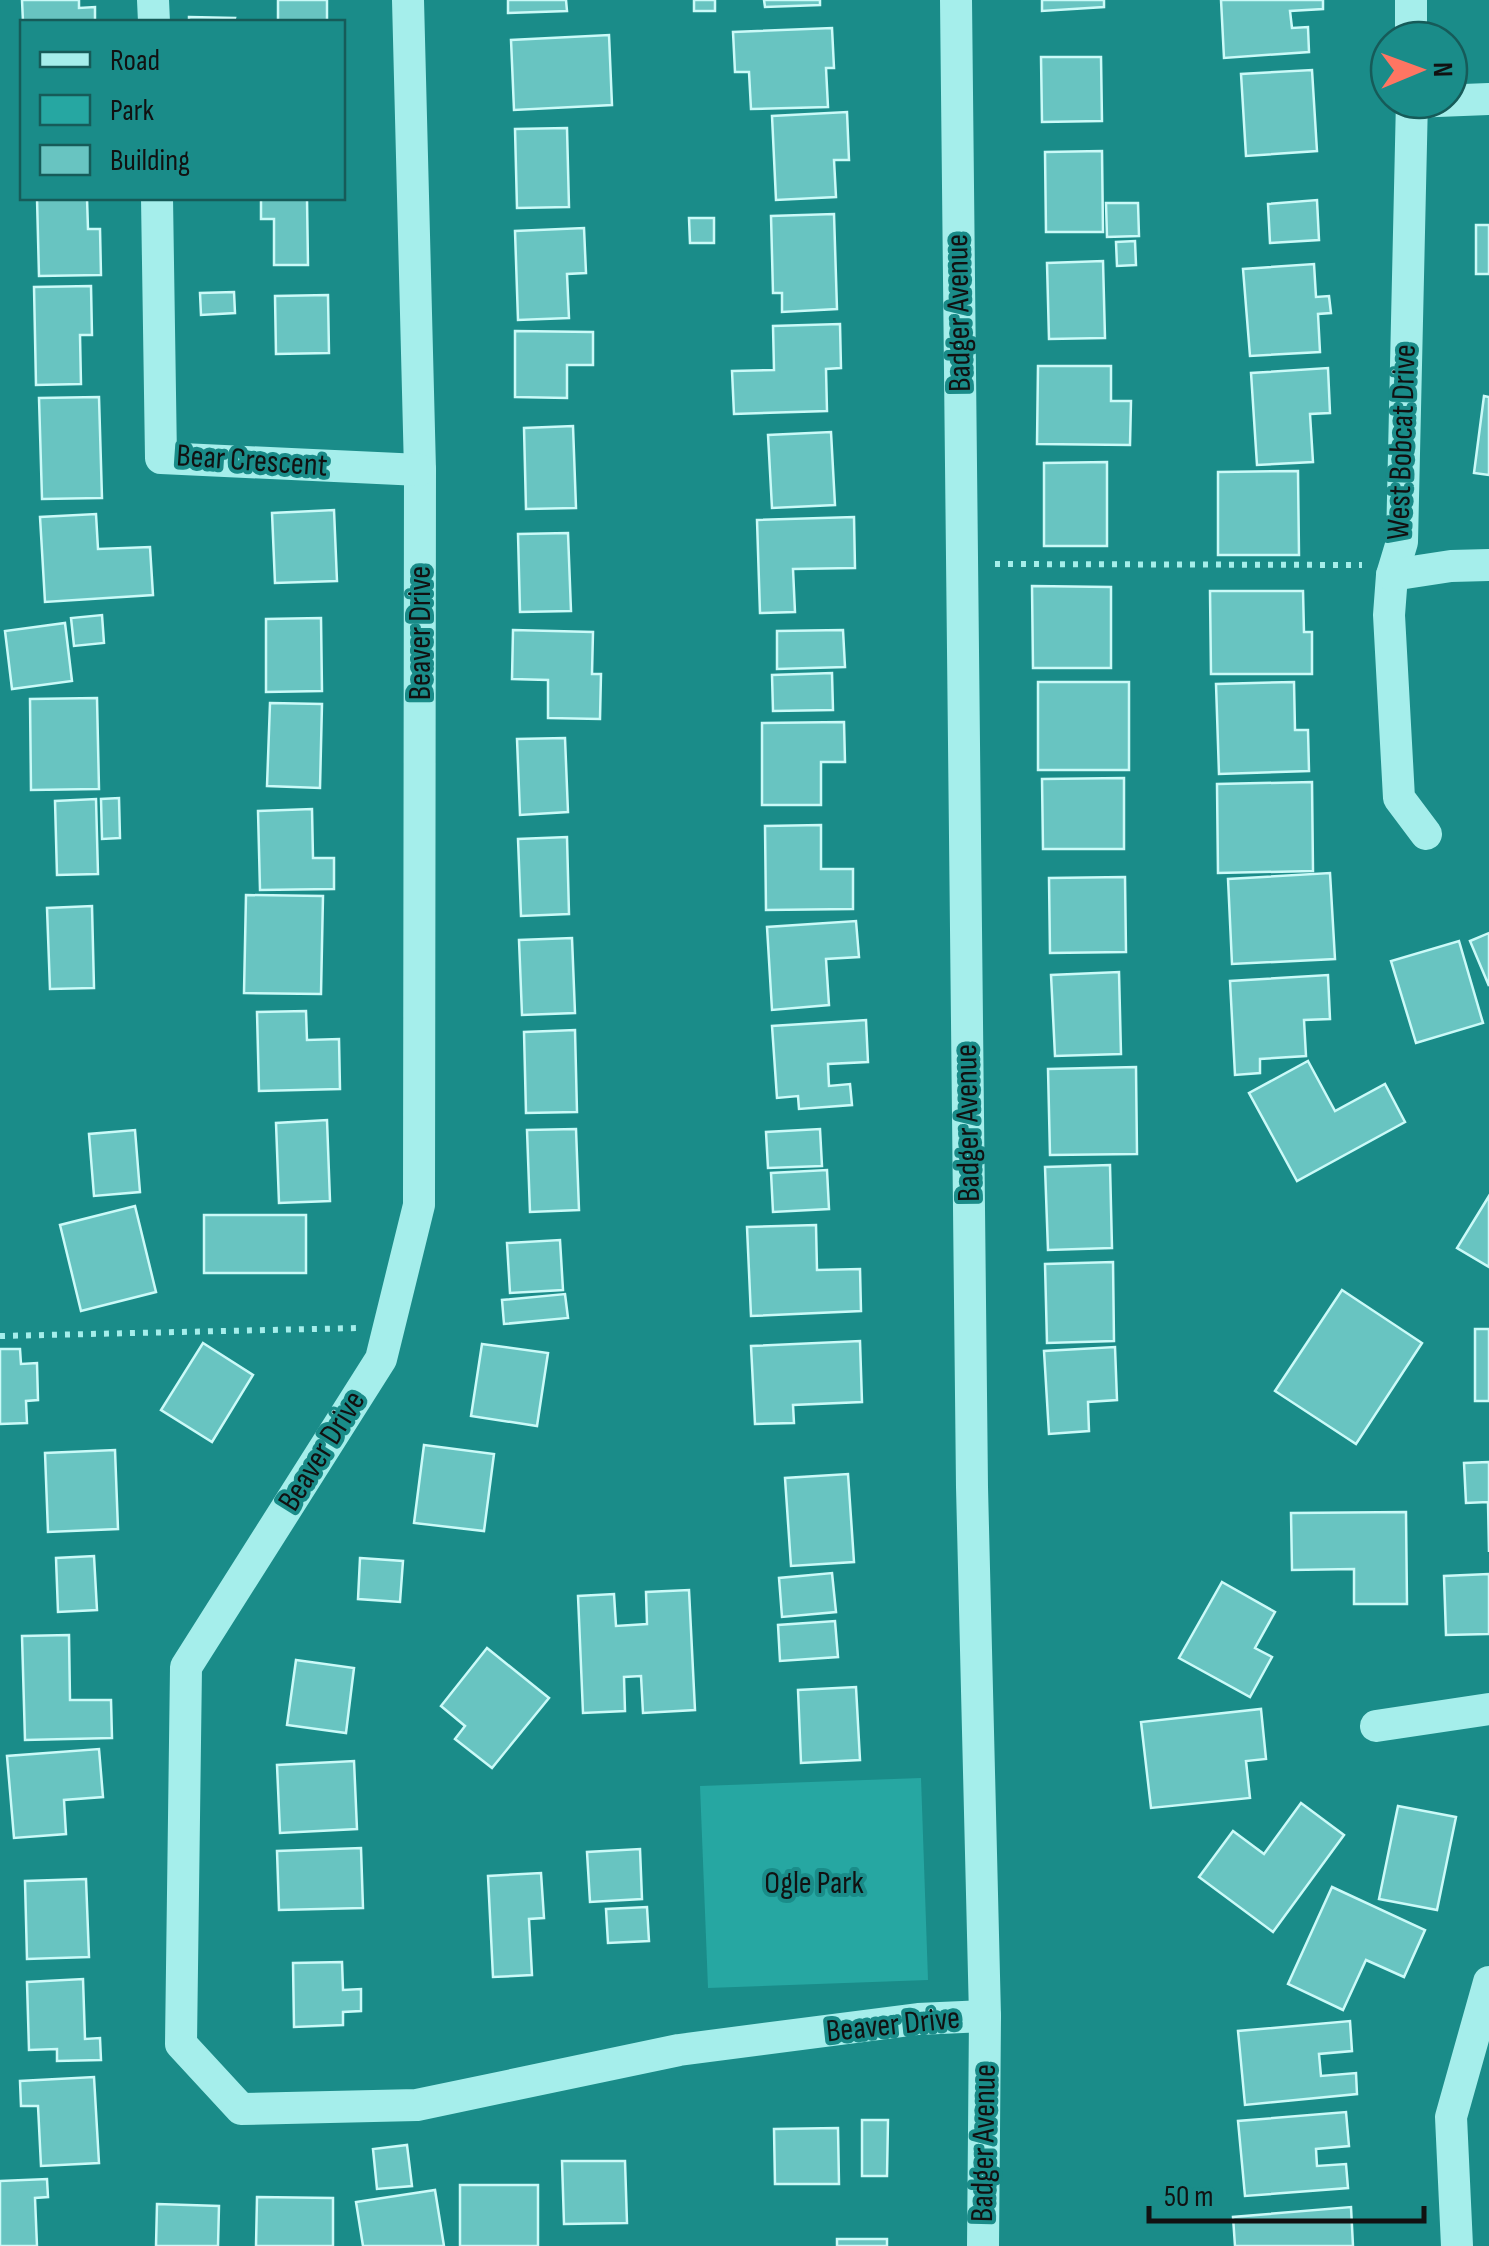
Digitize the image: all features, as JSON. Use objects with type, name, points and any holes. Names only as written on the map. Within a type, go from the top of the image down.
[{"type":"street","name":"Beaver Drive","points":[[408,0],[420,470],[419,1205],[381,1359],[186,1667],[181,2044],[241,2109],[417,2105],[679,2050],[918,2020],[985,2016]]},
{"type":"street","name":"Badger Avenue","points":[[956,0],[972,1487],[985,2016],[983,2246]]},
{"type":"street","name":"West Bobcat Drive","points":[[1412,120],[1402,542],[1380,570],[1390,615],[1399,798],[1426,834]]},
{"type":"street","name":"Bear Crescent","points":[[157,200],[162,458],[420,470]]},
{"type":"street","points":[[1380,570],[1489,565]]},
{"type":"street","points":[[1376,1726],[1489,1709]]},
{"type":"street","points":[[1458,2246],[1451,2117],[1489,1982]]},
{"type":"path","points":[[988,564],[1380,570]]},
{"type":"path","points":[[0,1336],[389,1328]]},
{"type":"green space","name":"Ogle Park","points":[[921,1778],[928,1980],[708,1988],[700,1786]]},
{"type":"building","points":[[22,0],[79,0],[79,8],[95,7],[95,20],[23,20]]},
{"type":"building","points":[[278,0],[327,0],[327,20],[278,20]]},
{"type":"building","points":[[508,0],[566,0],[567,11],[508,13]]},
{"type":"building","points":[[694,0],[715,0],[715,11],[694,11]]},
{"type":"building","points":[[764,0],[820,0],[820,5],[765,7]]},
{"type":"building","points":[[1042,0],[1104,0],[1104,7],[1042,11]]},
{"type":"building","points":[[1221,0],[1323,0],[1323,9],[1290,11],[1292,28],[1308,27],[1309,52],[1224,58]]},
{"type":"building","points":[[189,17],[235,18],[234,20]]},
{"type":"building","points":[[832,28],[834,68],[826,68],[828,107],[751,109],[749,72],[735,72],[733,32]]},
{"type":"building","points":[[609,35],[612,105],[514,110],[511,40]]},
{"type":"building","points":[[1041,57],[1101,57],[1102,121],[1042,122]]},
{"type":"building","points":[[1312,70],[1317,151],[1246,156],[1241,74]]},
{"type":"building","points":[[847,112],[849,160],[834,160],[836,197],[776,200],[772,116]]},
{"type":"building","points":[[567,128],[569,207],[517,208],[515,129]]},
{"type":"building","points":[[1102,151],[1103,232],[1046,232],[1045,152]]},
{"type":"building","points":[[37,200],[87,200],[88,229],[100,229],[101,275],[39,276]]},
{"type":"building","points":[[261,200],[307,200],[308,265],[274,265],[274,219],[261,219]]},
{"type":"building","points":[[1317,200],[1319,240],[1270,243],[1268,204]]},
{"type":"building","points":[[1106,203],[1138,203],[1139,236],[1107,237]]},
{"type":"building","points":[[834,214],[837,309],[782,312],[782,293],[773,293],[771,216]]},
{"type":"building","points":[[689,218],[714,218],[714,243],[690,243]]},
{"type":"building","points":[[1476,225],[1489,225],[1489,274],[1476,274]]},
{"type":"building","points":[[584,228],[586,273],[567,274],[569,318],[518,320],[515,231]]},
{"type":"building","points":[[1135,241],[1136,265],[1117,266],[1116,242]]},
{"type":"building","points":[[1103,261],[1105,338],[1049,339],[1047,263]]},
{"type":"building","points":[[1314,264],[1316,297],[1329,296],[1331,313],[1318,314],[1320,352],[1250,356],[1243,269]]},
{"type":"building","points":[[91,286],[92,335],[80,335],[81,384],[36,385],[34,287]]},
{"type":"building","points":[[234,292],[235,313],[201,315],[200,293]]},
{"type":"building","points":[[328,295],[329,353],[276,354],[275,296]]},
{"type":"building","points":[[840,324],[841,368],[826,369],[827,411],[734,414],[732,371],[774,370],[773,326]]},
{"type":"building","points":[[515,331],[593,332],[593,365],[567,365],[567,398],[515,397]]},
{"type":"building","points":[[1038,366],[1111,366],[1111,401],[1131,401],[1130,445],[1037,444]]},
{"type":"building","points":[[1328,368],[1330,413],[1310,414],[1313,462],[1257,465],[1251,373]]},
{"type":"building","points":[[1484,396],[1489,397],[1489,475],[1474,473]]},
{"type":"building","points":[[99,397],[102,498],[42,499],[39,398]]},
{"type":"building","points":[[573,426],[576,508],[526,509],[524,428]]},
{"type":"building","points":[[831,432],[835,505],[772,508],[768,435]]},
{"type":"building","points":[[1107,462],[1107,546],[1044,546],[1044,463]]},
{"type":"building","points":[[1298,471],[1299,555],[1218,555],[1218,472]]},
{"type":"building","points":[[334,510],[337,581],[275,583],[272,513]]},
{"type":"building","points":[[96,514],[98,549],[150,547],[153,595],[45,602],[40,517]]},
{"type":"building","points":[[854,517],[855,568],[793,569],[795,612],[760,613],[757,520]]},
{"type":"building","points":[[568,533],[571,611],[520,612],[518,534]]},
{"type":"building","points":[[1032,586],[1111,587],[1111,668],[1033,668]]},
{"type":"building","points":[[1210,591],[1303,591],[1304,632],[1312,632],[1312,674],[1211,674]]},
{"type":"building","points":[[102,615],[104,643],[74,646],[71,618]]},
{"type":"building","points":[[321,618],[322,691],[266,692],[266,619]]},
{"type":"building","points":[[65,623],[72,681],[12,689],[5,631]]},
{"type":"building","points":[[513,630],[593,632],[592,674],[601,674],[600,719],[548,718],[548,680],[512,679]]},
{"type":"building","points":[[843,630],[845,667],[777,669],[777,631]]},
{"type":"building","points":[[832,673],[833,710],[773,711],[772,675]]},
{"type":"building","points":[[1038,682],[1129,682],[1129,770],[1038,770]]},
{"type":"building","points":[[1294,682],[1295,730],[1308,730],[1309,771],[1219,774],[1216,684]]},
{"type":"building","points":[[97,698],[99,789],[31,790],[30,699]]},
{"type":"building","points":[[270,703],[322,704],[320,788],[267,786]]},
{"type":"building","points":[[844,722],[845,762],[821,762],[821,805],[762,805],[762,723]]},
{"type":"building","points":[[565,738],[568,812],[520,815],[517,739]]},
{"type":"building","points":[[1124,778],[1124,849],[1043,849],[1042,779]]},
{"type":"building","points":[[1312,782],[1313,871],[1218,873],[1217,784]]},
{"type":"building","points":[[119,798],[120,838],[102,839],[101,799]]},
{"type":"building","points":[[96,799],[98,874],[57,875],[55,801]]},
{"type":"building","points":[[312,809],[313,858],[334,858],[334,889],[260,890],[258,811]]},
{"type":"building","points":[[821,825],[821,869],[853,869],[853,909],[766,910],[765,826]]},
{"type":"building","points":[[567,837],[569,914],[521,916],[518,839]]},
{"type":"building","points":[[1330,873],[1335,959],[1232,964],[1228,879]]},
{"type":"building","points":[[1125,877],[1126,952],[1050,953],[1049,878]]},
{"type":"building","points":[[246,895],[323,896],[321,994],[244,993]]},
{"type":"building","points":[[92,906],[94,988],[50,989],[47,908]]},
{"type":"building","points":[[856,921],[859,957],[826,959],[829,1005],[772,1010],[767,927]]},
{"type":"building","points":[[1489,933],[1489,986],[1470,941]]},
{"type":"building","points":[[572,938],[575,1013],[522,1015],[519,940]]},
{"type":"building","points":[[1459,941],[1483,1023],[1416,1043],[1391,961]]},
{"type":"building","points":[[1119,972],[1121,1054],[1055,1056],[1051,975]]},
{"type":"building","points":[[1328,975],[1330,1019],[1304,1020],[1306,1056],[1260,1059],[1260,1073],[1235,1075],[1230,981]]},
{"type":"building","points":[[306,1011],[307,1040],[339,1039],[340,1089],[259,1091],[257,1012]]},
{"type":"building","points":[[866,1020],[868,1062],[828,1064],[829,1086],[850,1084],[852,1105],[799,1109],[798,1096],[777,1098],[772,1026]]},
{"type":"building","points":[[575,1030],[577,1112],[526,1113],[524,1032]]},
{"type":"building","points":[[1308,1061],[1335,1111],[1385,1084],[1405,1122],[1297,1181],[1249,1093]]},
{"type":"building","points":[[1136,1067],[1137,1154],[1050,1155],[1048,1069]]},
{"type":"building","points":[[327,1120],[330,1201],[279,1203],[276,1123]]},
{"type":"building","points":[[576,1129],[579,1210],[530,1212],[527,1130]]},
{"type":"building","points":[[820,1129],[822,1166],[768,1168],[766,1132]]},
{"type":"building","points":[[135,1130],[140,1192],[94,1196],[89,1134]]},
{"type":"building","points":[[1110,1165],[1112,1248],[1048,1250],[1045,1167]]},
{"type":"building","points":[[827,1170],[829,1209],[773,1212],[771,1173]]},
{"type":"building","points":[[1489,1196],[1489,1267],[1457,1248]]},
{"type":"building","points":[[135,1206],[156,1292],[81,1311],[60,1225]]},
{"type":"building","points":[[204,1215],[306,1215],[306,1273],[204,1273]]},
{"type":"building","points":[[816,1225],[817,1270],[860,1269],[861,1311],[751,1316],[747,1227]]},
{"type":"building","points":[[560,1240],[563,1290],[510,1293],[507,1243]]},
{"type":"building","points":[[1113,1262],[1114,1341],[1047,1343],[1045,1264]]},
{"type":"building","points":[[1342,1290],[1422,1343],[1356,1444],[1275,1391]]},
{"type":"building","points":[[565,1294],[568,1318],[504,1324],[502,1300]]},
{"type":"building","points":[[1475,1329],[1489,1329],[1489,1401],[1475,1401]]},
{"type":"building","points":[[860,1341],[862,1402],[793,1405],[794,1423],[755,1424],[751,1346]]},
{"type":"building","points":[[203,1343],[253,1375],[212,1442],[161,1410]]},
{"type":"building","points":[[482,1344],[548,1353],[537,1426],[471,1416]]},
{"type":"building","points":[[1115,1347],[1117,1400],[1088,1402],[1089,1431],[1049,1434],[1044,1351]]},
{"type":"building","points":[[0,1349],[20,1349],[21,1364],[37,1363],[38,1400],[26,1401],[27,1423],[0,1424]]},
{"type":"building","points":[[424,1445],[494,1454],[484,1531],[414,1523]]},
{"type":"building","points":[[115,1450],[118,1529],[48,1532],[45,1453]]},
{"type":"building","points":[[1489,1462],[1489,1552],[1488,1502],[1466,1503],[1464,1463]]},
{"type":"building","points":[[848,1474],[854,1562],[791,1566],[785,1478]]},
{"type":"building","points":[[1406,1512],[1407,1604],[1354,1604],[1354,1569],[1292,1570],[1291,1513]]},
{"type":"building","points":[[94,1556],[97,1610],[58,1612],[56,1558]]},
{"type":"building","points":[[360,1558],[403,1561],[400,1602],[358,1599]]},
{"type":"building","points":[[832,1573],[836,1612],[782,1617],[779,1578]]},
{"type":"building","points":[[1489,1574],[1489,1634],[1446,1635],[1444,1576]]},
{"type":"building","points":[[1222,1582],[1275,1612],[1255,1648],[1272,1657],[1250,1697],[1179,1658]]},
{"type":"building","points":[[689,1590],[695,1710],[643,1713],[641,1676],[624,1677],[625,1711],[583,1713],[578,1596],[614,1594],[616,1626],[647,1624],[646,1592]]},
{"type":"building","points":[[835,1621],[838,1657],[780,1661],[778,1625]]},
{"type":"building","points":[[69,1635],[70,1700],[111,1700],[112,1738],[25,1740],[22,1636]]},
{"type":"building","points":[[487,1648],[549,1698],[492,1768],[455,1739],[465,1726],[441,1706]]},
{"type":"building","points":[[296,1660],[354,1668],[346,1733],[287,1725]]},
{"type":"building","points":[[856,1687],[860,1760],[801,1763],[798,1690]]},
{"type":"building","points":[[1261,1709],[1266,1759],[1246,1761],[1250,1798],[1151,1808],[1141,1722]]},
{"type":"building","points":[[99,1749],[103,1797],[64,1800],[66,1834],[14,1838],[7,1756]]},
{"type":"building","points":[[354,1761],[357,1829],[280,1833],[277,1765]]},
{"type":"building","points":[[1301,1803],[1344,1835],[1273,1932],[1199,1877],[1233,1831],[1264,1854]]},
{"type":"building","points":[[1398,1806],[1456,1817],[1437,1910],[1379,1899]]},
{"type":"building","points":[[361,1848],[363,1908],[279,1910],[277,1851]]},
{"type":"building","points":[[640,1849],[642,1899],[590,1902],[587,1852]]},
{"type":"building","points":[[541,1873],[544,1918],[529,1919],[532,1975],[493,1977],[488,1876]]},
{"type":"building","points":[[86,1879],[89,1957],[27,1959],[25,1881]]},
{"type":"building","points":[[1332,1887],[1425,1930],[1404,1977],[1366,1960],[1343,2010],[1288,1984]]},
{"type":"building","points":[[647,1907],[649,1941],[608,1943],[606,1909]]},
{"type":"building","points":[[342,1962],[343,1990],[361,1989],[361,2011],[343,2012],[343,2025],[294,2027],[293,1963]]},
{"type":"building","points":[[83,1979],[85,2039],[100,2038],[101,2060],[57,2061],[57,2049],[29,2050],[27,1982]]},
{"type":"building","points":[[1350,2021],[1352,2051],[1319,2054],[1321,2076],[1356,2073],[1357,2094],[1245,2105],[1238,2031]]},
{"type":"building","points":[[94,2077],[99,2163],[41,2166],[38,2106],[21,2106],[20,2081]]},
{"type":"building","points":[[1346,2112],[1349,2146],[1316,2149],[1317,2166],[1346,2164],[1348,2188],[1245,2196],[1238,2121]]},
{"type":"building","points":[[862,2120],[888,2120],[887,2176],[862,2176]]},
{"type":"building","points":[[838,2128],[839,2184],[775,2184],[774,2129]]},
{"type":"building","points":[[407,2145],[412,2186],[377,2189],[373,2149]]},
{"type":"building","points":[[562,2161],[625,2161],[627,2223],[564,2224]]},
{"type":"building","points":[[47,2179],[48,2197],[35,2198],[37,2246],[0,2246],[0,2181]]},
{"type":"building","points":[[460,2185],[538,2185],[538,2246],[460,2246]]},
{"type":"building","points":[[435,2190],[444,2246],[363,2246],[356,2202]]},
{"type":"building","points":[[257,2197],[333,2198],[333,2246],[256,2246]]},
{"type":"building","points":[[157,2204],[219,2206],[218,2246],[156,2246]]},
{"type":"building","points":[[1351,2207],[1353,2246],[1235,2246],[1233,2217]]},
{"type":"building","points":[[837,2239],[887,2239],[887,2246],[837,2246]]}]
